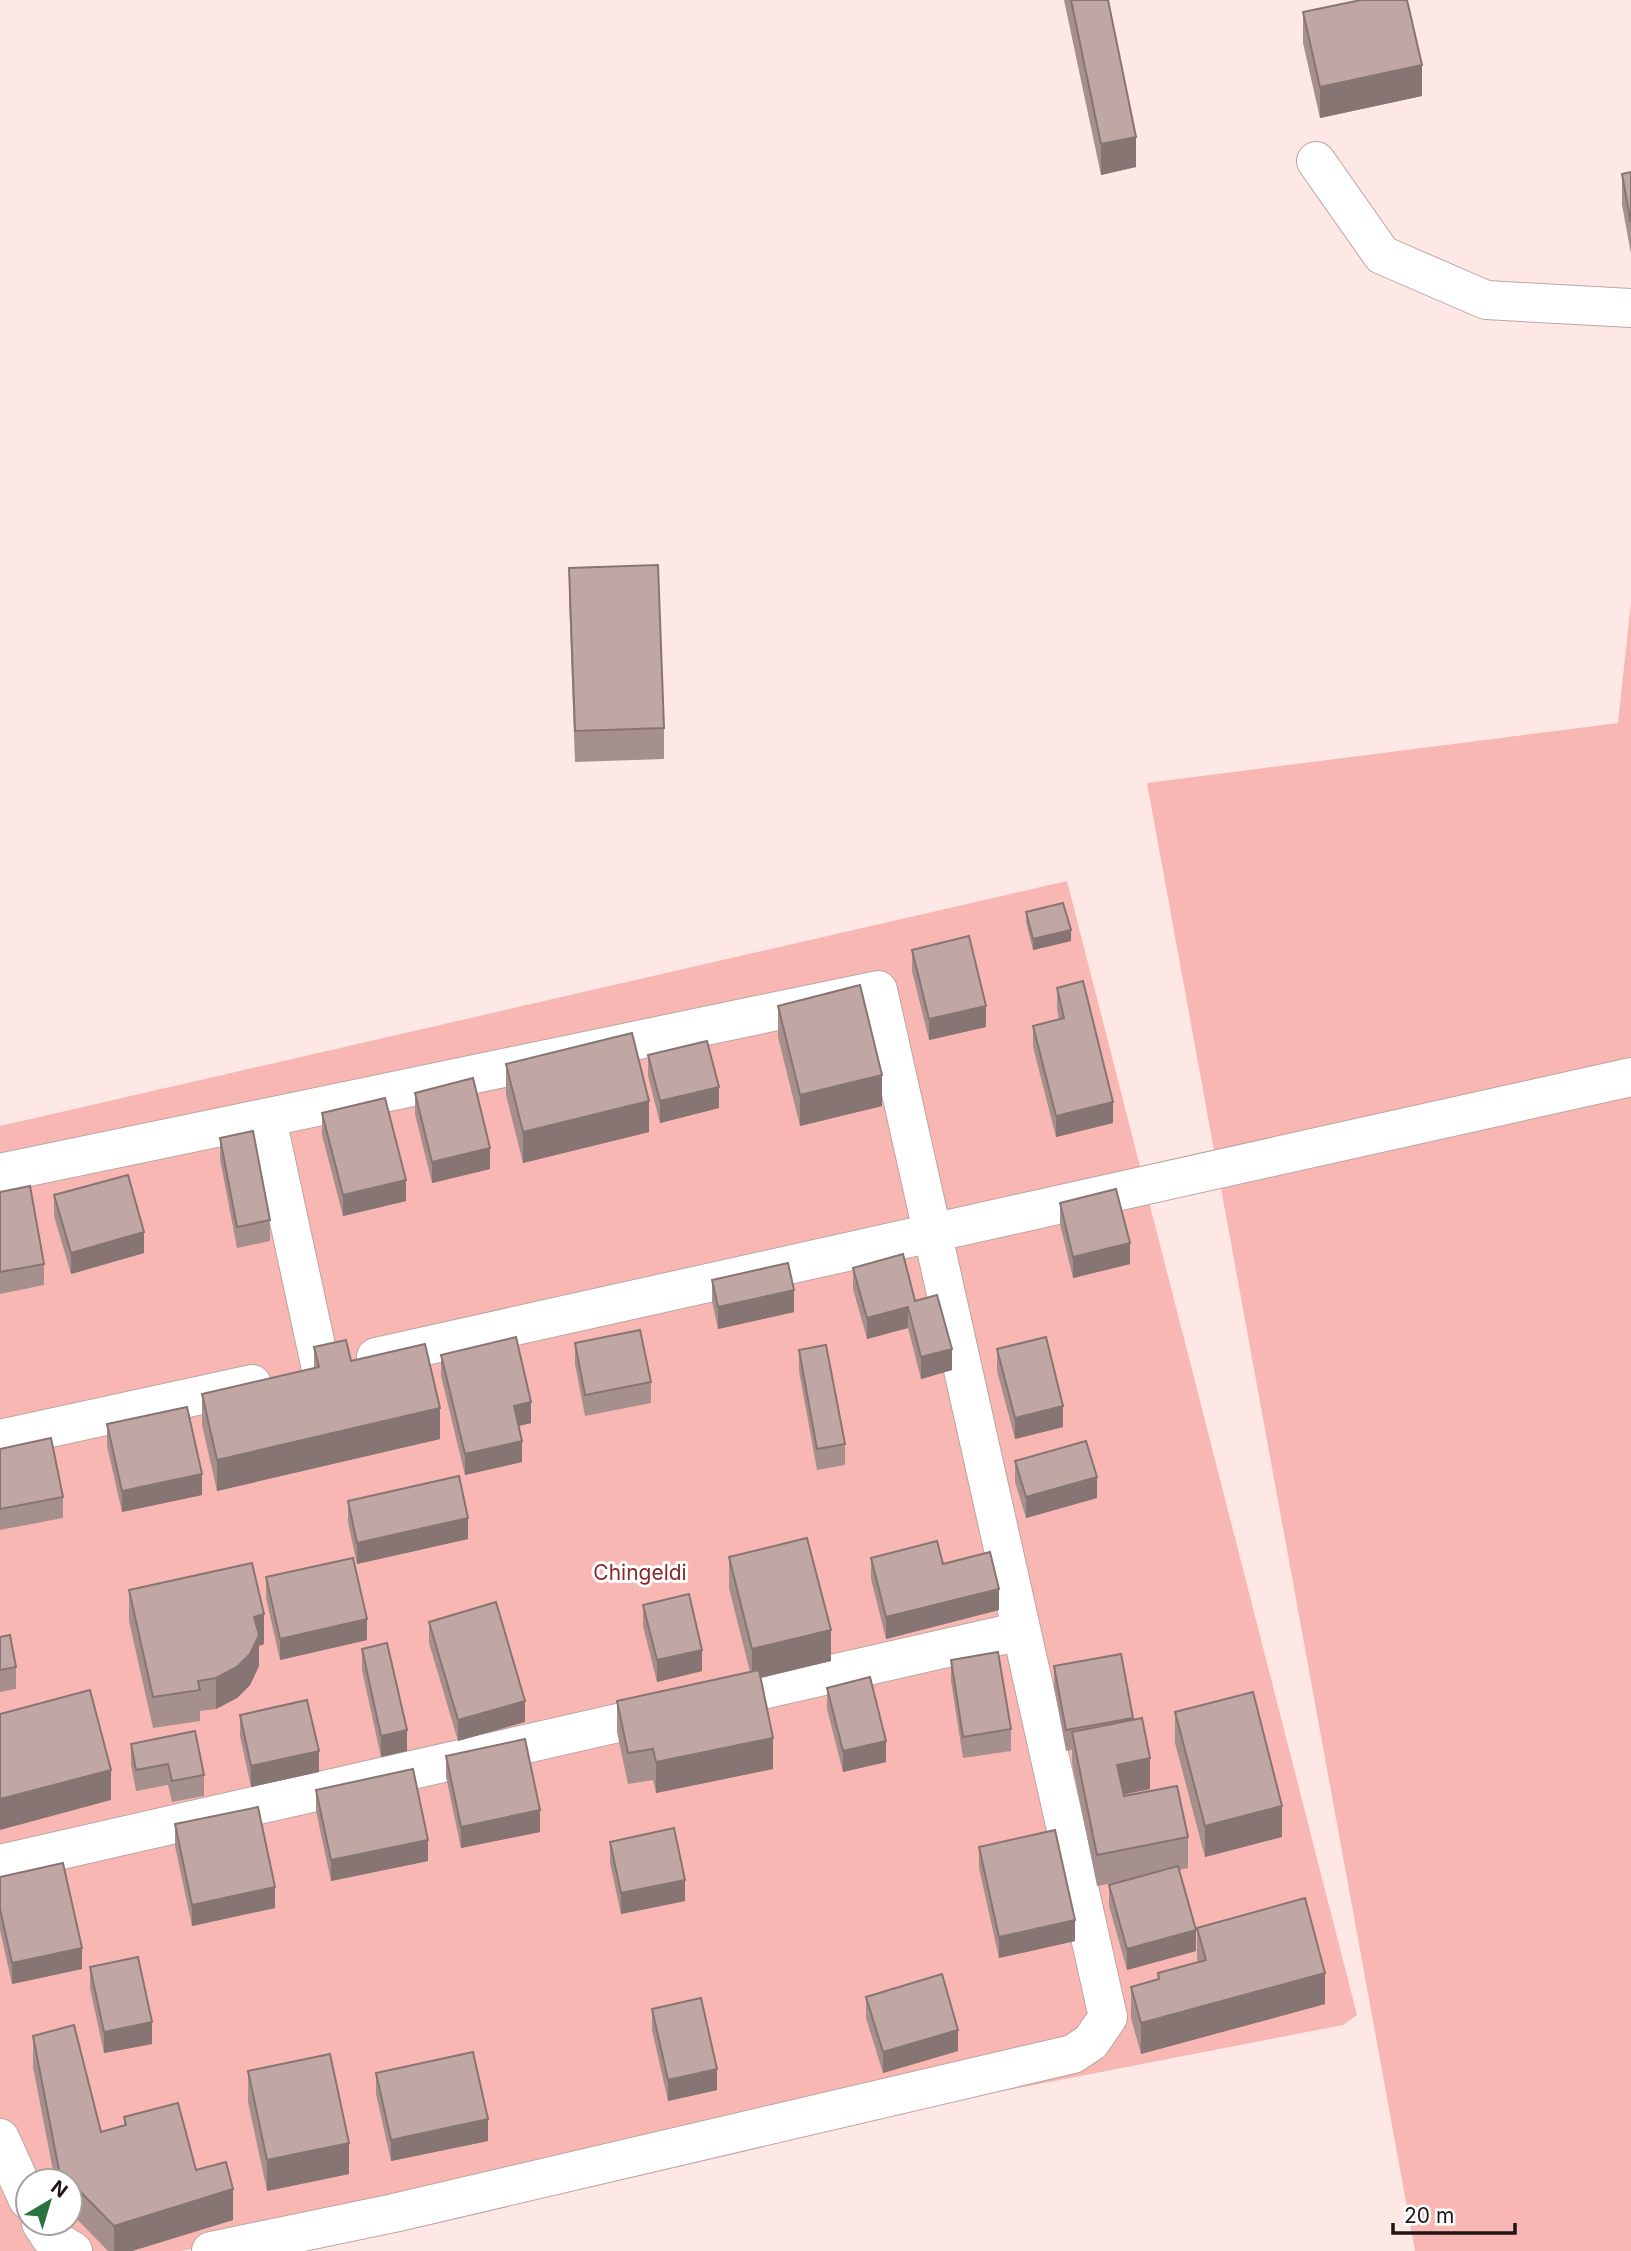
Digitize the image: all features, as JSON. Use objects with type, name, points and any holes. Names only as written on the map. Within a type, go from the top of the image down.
[{"type":"street","points":[[1316,160],[1382,255],[1486,300],[1631,308]]},
{"type":"street","points":[[0,1173],[878,990],[1108,2017],[1091,2042],[1073,2054],[394,2213],[211,2251]]},
{"type":"street","points":[[0,1439],[1631,1077]]},
{"type":"street","points":[[267,1119],[321,1369]]},
{"type":"street","points":[[0,1864],[1021,1631]]},
{"type":"street","points":[[0,2138],[14,2169]]},
{"type":"street","points":[[50,2237],[73,2251]]},
{"type":"green space","points":[[1631,602],[1631,2251],[1415,2251],[1147,783],[1618,723]]},
{"type":"green space","name":"Chingeldi","points":[[1067,881],[1357,2015],[1343,2025],[181,2251],[0,2251],[0,1126]]},
{"type":"building","points":[[1071,0],[1108,0],[1136,137],[1101,144]]},
{"type":"building","points":[[1361,0],[1407,0],[1422,65],[1320,87],[1303,12]]},
{"type":"building","points":[[1631,172],[1631,223],[1622,174]]},
{"type":"building","points":[[658,565],[664,728],[575,731],[569,568]]},
{"type":"building","points":[[1063,903],[1071,930],[1033,939],[1026,912]]},
{"type":"building","points":[[969,936],[986,1006],[929,1019],[912,950]]},
{"type":"building","points":[[1083,981],[1113,1102],[1056,1116],[1033,1026],[1064,1018],[1057,988]]},
{"type":"building","points":[[860,985],[882,1075],[800,1095],[778,1006]]},
{"type":"building","points":[[632,1033],[649,1101],[523,1132],[506,1064]]},
{"type":"building","points":[[707,1041],[719,1087],[660,1101],[648,1055]]},
{"type":"building","points":[[473,1078],[490,1148],[432,1162],[415,1093]]},
{"type":"building","points":[[385,1098],[406,1180],[343,1195],[322,1113]]},
{"type":"building","points":[[253,1131],[270,1220],[237,1227],[220,1138]]},
{"type":"building","points":[[128,1175],[144,1232],[71,1253],[54,1195]]},
{"type":"building","points":[[30,1186],[44,1264],[0,1272],[0,1192]]},
{"type":"building","points":[[1116,1189],[1130,1243],[1073,1257],[1060,1203]]},
{"type":"building","points":[[903,1254],[915,1301],[937,1295],[952,1349],[921,1357],[908,1307],[867,1318],[853,1268]]},
{"type":"building","points":[[788,1263],[794,1290],[718,1307],[712,1280]]},
{"type":"building","points":[[640,1330],[651,1382],[585,1395],[575,1343]]},
{"type":"building","points":[[516,1337],[531,1402],[514,1406],[522,1441],[465,1454],[441,1355]]},
{"type":"building","points":[[1046,1337],[1063,1406],[1015,1418],[997,1349]]},
{"type":"building","points":[[346,1340],[351,1361],[425,1344],[440,1408],[217,1460],[202,1394],[319,1367],[314,1347]]},
{"type":"building","points":[[826,1345],[845,1444],[817,1449],[799,1350]]},
{"type":"building","points":[[187,1407],[202,1474],[122,1491],[107,1424]]},
{"type":"building","points":[[51,1438],[63,1497],[0,1509],[0,1449]]},
{"type":"building","points":[[1086,1441],[1097,1477],[1026,1497],[1015,1461]]},
{"type":"building","points":[[459,1476],[468,1518],[357,1543],[348,1501]]},
{"type":"building","points":[[807,1538],[831,1630],[752,1649],[729,1557]]},
{"type":"building","points":[[937,1541],[943,1564],[990,1552],[999,1589],[886,1617],[871,1558]]},
{"type":"building","points":[[353,1558],[367,1619],[280,1639],[266,1577]]},
{"type":"building","points":[[252,1563],[264,1614],[254,1617],[259,1635],[250,1654],[237,1667],[216,1678],[198,1681],[200,1690],[153,1697],[129,1590]]},
{"type":"building","points":[[689,1594],[702,1650],[657,1660],[643,1605]]},
{"type":"building","points":[[496,1602],[525,1701],[458,1720],[429,1622]]},
{"type":"building","points":[[10,1635],[16,1667],[0,1670],[0,1637]]},
{"type":"building","points":[[387,1643],[407,1730],[381,1736],[362,1649]]},
{"type":"building","points":[[998,1652],[1011,1729],[963,1737],[951,1660]]},
{"type":"building","points":[[1121,1654],[1133,1718],[1066,1730],[1054,1666]]},
{"type":"building","points":[[759,1670],[773,1738],[656,1762],[653,1749],[628,1753],[617,1701]]},
{"type":"building","points":[[870,1677],[886,1741],[843,1751],[827,1688]]},
{"type":"building","points":[[90,1690],[111,1770],[0,1799],[0,1714]]},
{"type":"building","points":[[1253,1692],[1282,1806],[1205,1826],[1175,1712]]},
{"type":"building","points":[[307,1700],[319,1751],[251,1766],[240,1715]]},
{"type":"building","points":[[1142,1718],[1150,1758],[1117,1765],[1124,1796],[1177,1786],[1188,1837],[1097,1855],[1072,1732]]},
{"type":"building","points":[[195,1731],[204,1775],[172,1781],[168,1764],[136,1770],[131,1744]]},
{"type":"building","points":[[525,1739],[540,1810],[461,1827],[446,1756]]},
{"type":"building","points":[[413,1769],[428,1840],[331,1860],[316,1790]]},
{"type":"building","points":[[258,1807],[275,1887],[192,1905],[175,1824]]},
{"type":"building","points":[[674,1828],[685,1880],[621,1893],[610,1842]]},
{"type":"building","points":[[1055,1830],[1075,1920],[999,1937],[979,1847]]},
{"type":"building","points":[[63,1863],[82,1948],[12,1963],[0,1909],[0,1877]]},
{"type":"building","points":[[1178,1866],[1196,1930],[1127,1949],[1109,1885]]},
{"type":"building","points":[[1305,1898],[1325,1973],[1141,2023],[1131,1987],[1159,1979],[1158,1973],[1206,1960],[1197,1928]]},
{"type":"building","points":[[138,1957],[152,2022],[104,2032],[90,1967]]},
{"type":"building","points":[[942,1974],[958,2030],[883,2052],[866,1997]]},
{"type":"building","points":[[701,1998],[717,2069],[668,2080],[652,2009]]},
{"type":"building","points":[[74,2025],[101,2132],[126,2125],[124,2117],[178,2103],[196,2170],[226,2162],[233,2189],[114,2226],[84,2195],[84,2167],[58,2167],[33,2036]]},
{"type":"building","points":[[473,2052],[488,2119],[391,2140],[376,2073]]},
{"type":"building","points":[[330,2054],[349,2143],[267,2160],[248,2071]]}]
